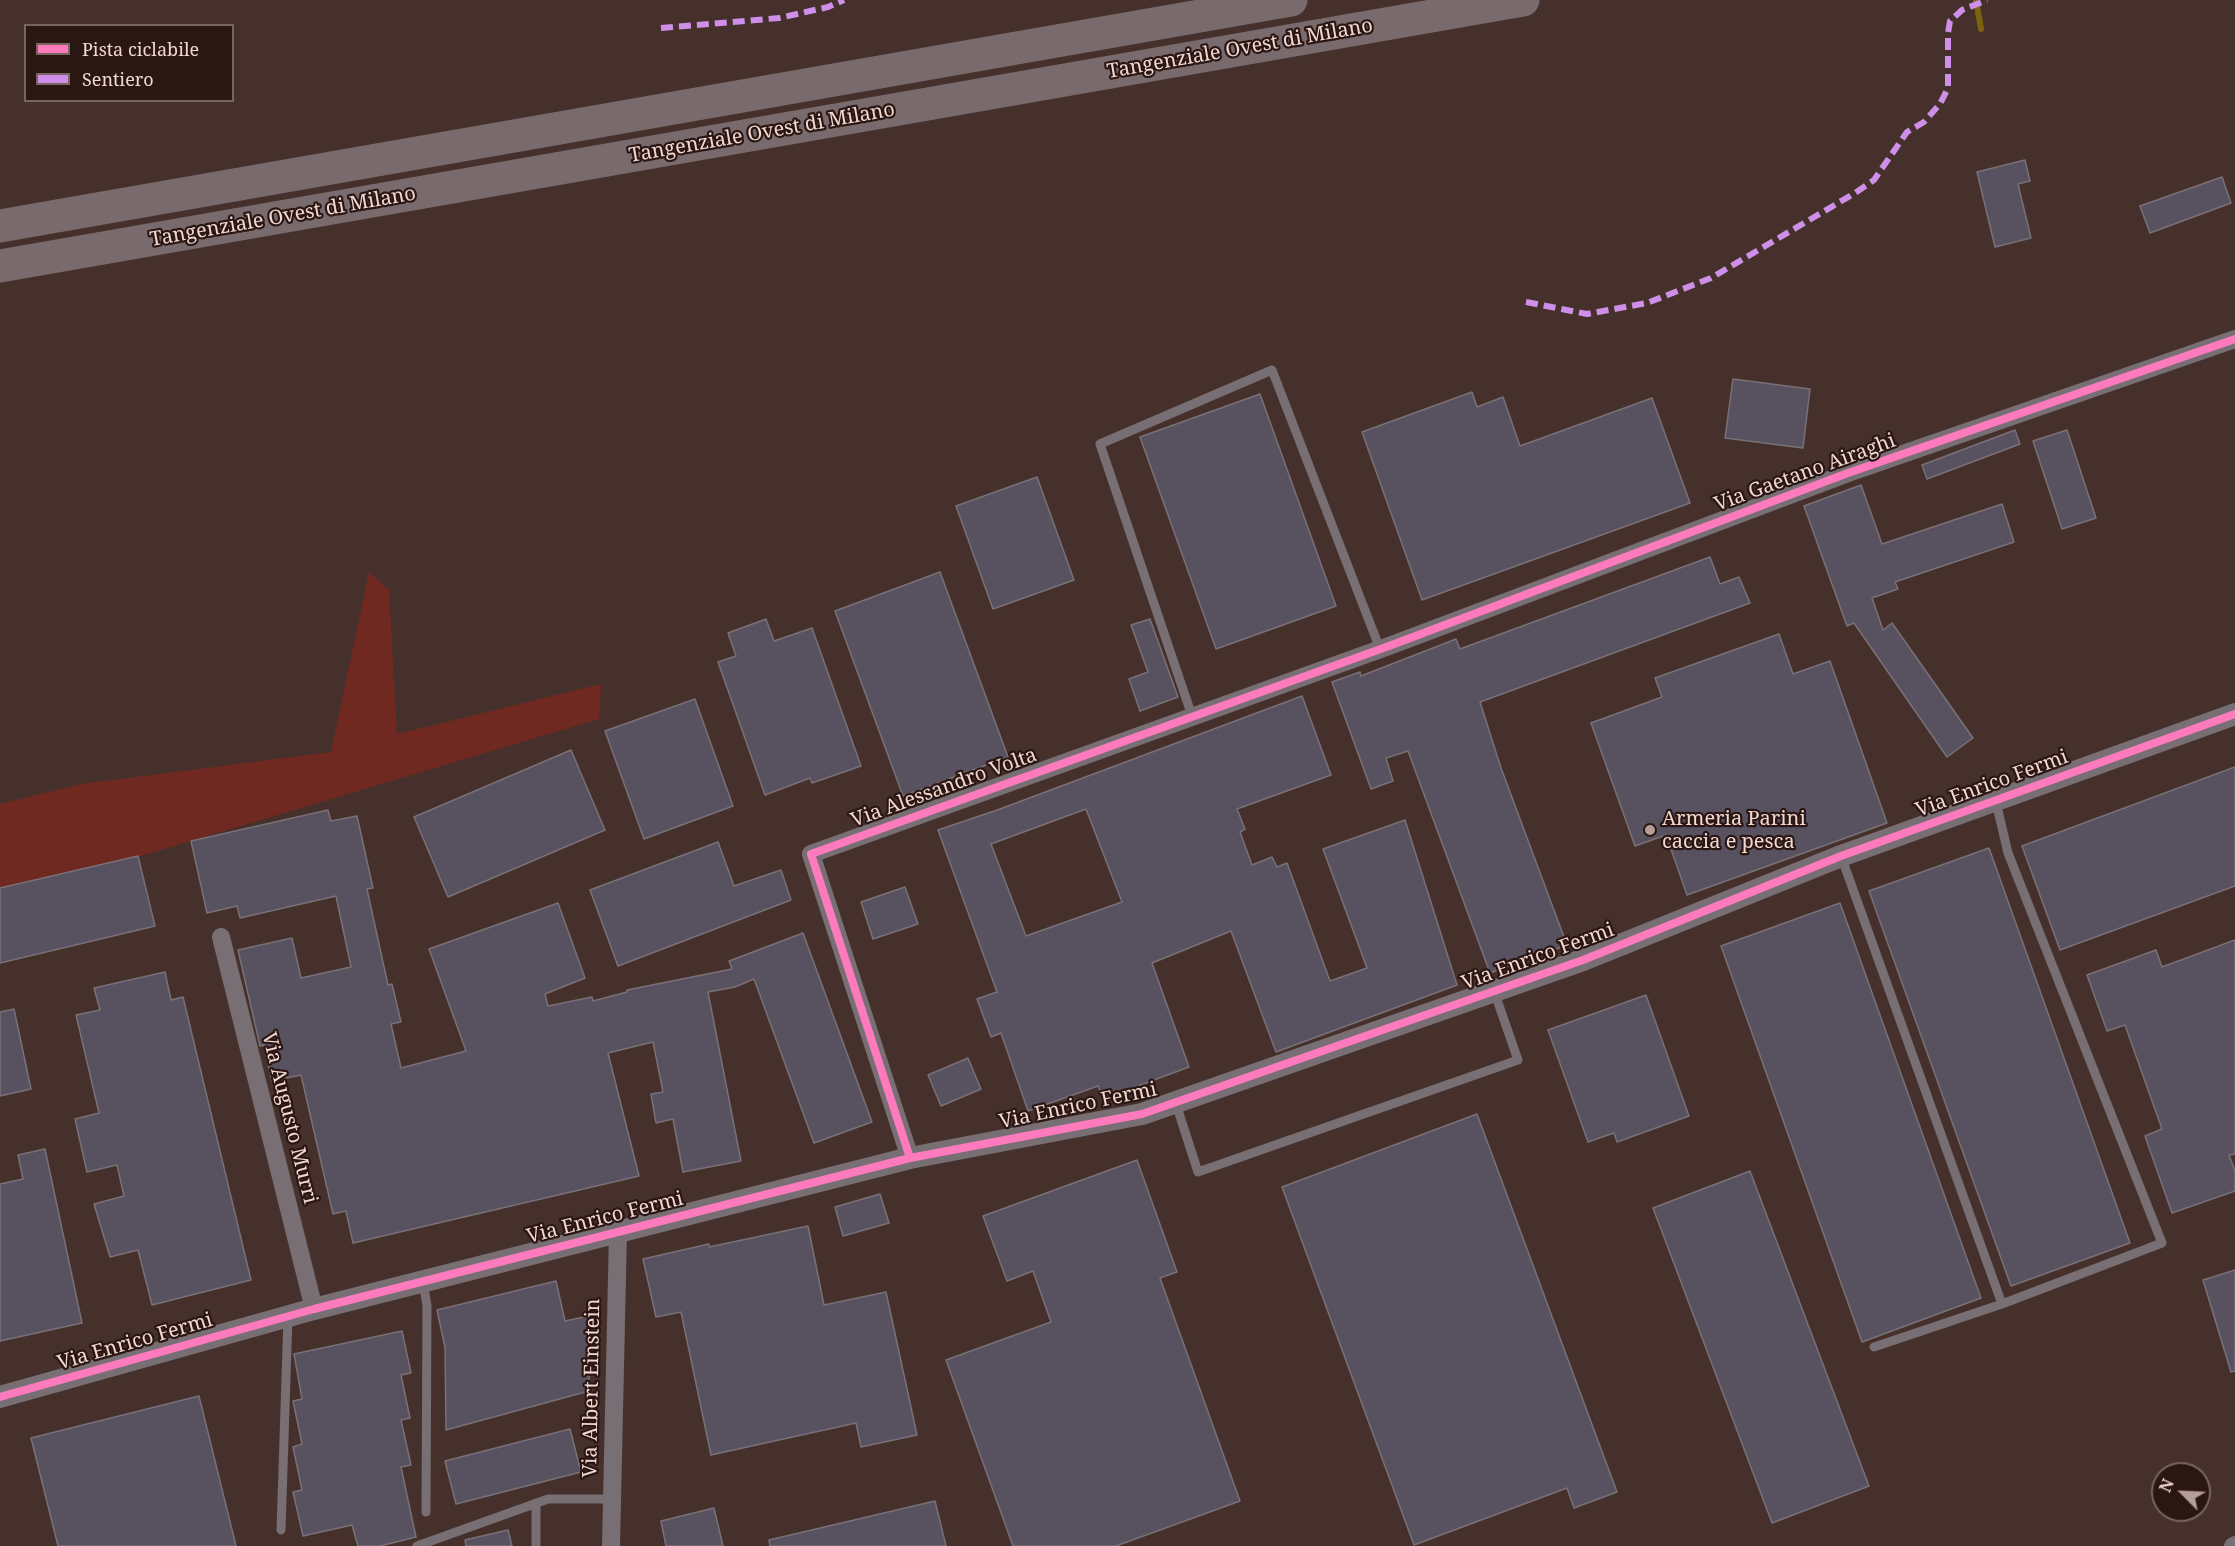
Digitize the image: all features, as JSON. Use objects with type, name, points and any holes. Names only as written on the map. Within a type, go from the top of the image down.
[{"type":"highway","name":"Tangenziale Ovest di Milano","points":[[0,226],[1291,0]]},
{"type":"highway","name":"Tangenziale Ovest di Milano","points":[[0,266],[1523,0]]},
{"type":"street","name":"Via Gaetano Airaghi","points":[[1384,647],[1848,473],[2235,339]]},
{"type":"street","name":"Via Alessandro Volta","points":[[910,1158],[811,854],[1384,647]]},
{"type":"street","name":"Via Enrico Fermi","points":[[0,1397],[314,1309],[910,1158],[1142,1114],[1583,960],[1841,856],[2235,714]]},
{"type":"street","name":"Via Augusto Murri","points":[[221,938],[314,1309]]},
{"type":"street","name":"Via Albert Einstein","points":[[611,1546],[618,1232]]},
{"type":"lane","points":[[1192,716],[1100,444],[1272,370],[1384,647]]},
{"type":"lane","points":[[1874,1347],[2002,1304],[2162,1243],[2008,853],[1996,800]]},
{"type":"lane","points":[[1841,856],[2002,1304]]},
{"type":"lane","points":[[1175,1101],[1198,1172],[1518,1060],[1494,990]]},
{"type":"lane","points":[[423,1281],[427,1306],[426,1512]]},
{"type":"lane","points":[[281,1530],[288,1317]]},
{"type":"lane","points":[[417,1546],[548,1499],[612,1499]]},
{"type":"lane","points":[[536,1546],[537,1503]]},
{"type":"shaded area","points":[[369,572],[389,590],[397,734],[601,684],[599,719],[0,898],[0,804],[81,784],[331,752]]},
{"type":"building","points":[[2025,160],[2030,181],[2018,184],[2031,238],[1995,247],[1977,172]]},
{"type":"building","points":[[2222,177],[2231,203],[2150,233],[2140,206]]},
{"type":"building","points":[[1733,379],[1810,389],[1803,448],[1725,438]]},
{"type":"building","points":[[1472,392],[1477,407],[1503,397],[1520,446],[1652,398],[1690,503],[1422,600],[1362,432]]},
{"type":"building","points":[[1260,394],[1336,606],[1216,649],[1140,437]]},
{"type":"building","points":[[2015,430],[2020,444],[1927,479],[1922,465]]},
{"type":"building","points":[[2067,430],[2096,518],[2062,529],[2033,441]]},
{"type":"building","points":[[1037,477],[1074,580],[993,609],[956,506]]},
{"type":"building","points":[[1861,485],[1882,544],[2002,504],[2014,542],[1895,582],[1898,589],[1872,598],[1883,630],[1892,623],[1973,738],[1947,757],[1854,623],[1847,626],[1804,506]]},
{"type":"building","points":[[1710,557],[1720,584],[1739,577],[1750,603],[1480,702],[1501,768],[1567,945],[1490,973],[1408,751],[1386,758],[1393,781],[1371,789],[1332,682],[1360,672],[1361,676],[1456,639],[1460,649]]},
{"type":"building","points":[[940,572],[1008,757],[903,796],[835,611]]},
{"type":"building","points":[[766,619],[774,641],[812,628],[861,766],[812,783],[810,778],[765,795],[718,662],[736,656],[728,633]]},
{"type":"building","points":[[1150,619],[1178,697],[1140,711],[1129,679],[1148,672],[1131,625]]},
{"type":"building","points":[[1779,634],[1793,674],[1830,661],[1887,823],[1687,895],[1666,835],[1635,846],[1591,723],[1662,697],[1655,678]]},
{"type":"building","points":[[1302,696],[1331,775],[1237,809],[1245,829],[1240,832],[1252,865],[1272,857],[1277,867],[1287,863],[1330,981],[1367,968],[1323,849],[1405,820],[1457,985],[1276,1052],[1231,931],[1152,963],[1189,1067],[1103,1099],[1098,1086],[1028,1111],[1001,1033],[991,1037],[977,999],[997,992],[938,830]],"holes":[[[1086,809],[1122,902],[1026,936],[991,844]]]},
{"type":"building","points":[[695,699],[733,806],[644,839],[605,731]]},
{"type":"building","points":[[571,750],[605,830],[448,897],[414,817]]},
{"type":"building","points":[[2235,767],[2235,886],[2060,950],[2022,846]]},
{"type":"building","points":[[328,810],[331,821],[357,816],[373,888],[367,889],[388,985],[392,984],[401,1022],[391,1024],[401,1068],[466,1051],[429,949],[558,903],[585,978],[545,994],[548,1006],[592,997],[593,1001],[627,992],[627,990],[732,969],[729,961],[803,933],[872,1122],[814,1143],[754,979],[735,987],[708,992],[741,1161],[683,1172],[673,1119],[656,1123],[651,1094],[663,1092],[653,1042],[608,1053],[639,1176],[353,1243],[346,1211],[333,1214],[301,1075],[272,1081],[264,1045],[260,1046],[238,950],[292,938],[301,978],[351,967],[336,896],[240,918],[237,906],[207,913],[191,841]]},
{"type":"building","points":[[718,842],[734,886],[781,870],[791,900],[618,966],[590,890]]},
{"type":"building","points":[[1989,848],[2130,1243],[2011,1286],[1869,891]]},
{"type":"building","points":[[138,856],[155,926],[0,963],[0,888]]},
{"type":"building","points":[[905,887],[918,924],[873,939],[861,902]]},
{"type":"building","points":[[1840,903],[1981,1298],[1862,1342],[1721,946]]},
{"type":"building","points":[[2235,940],[2235,1154],[2229,1155],[2235,1171],[2235,1191],[2172,1213],[2145,1136],[2162,1129],[2125,1025],[2107,1031],[2087,975],[2156,950],[2162,967]]},
{"type":"building","points":[[165,972],[171,1000],[183,997],[251,1280],[152,1305],[138,1250],[110,1257],[94,1204],[124,1196],[117,1165],[87,1172],[75,1119],[99,1113],[76,1015],[100,1010],[94,988]]},
{"type":"building","points":[[1646,995],[1689,1116],[1617,1142],[1614,1133],[1588,1142],[1548,1030]]},
{"type":"building","points":[[14,1009],[31,1089],[0,1096],[0,1012]]},
{"type":"building","points":[[968,1058],[981,1089],[941,1106],[928,1075]]},
{"type":"building","points":[[1477,1114],[1617,1492],[1574,1508],[1567,1488],[1414,1545],[1282,1187]]},
{"type":"building","points":[[45,1149],[82,1323],[0,1341],[0,1184],[23,1179],[18,1155]]},
{"type":"building","points":[[1137,1160],[1177,1272],[1160,1278],[1240,1501],[1116,1546],[1013,1546],[946,1360],[1051,1322],[1033,1271],[1007,1281],[983,1216]]},
{"type":"building","points":[[1750,1171],[1869,1486],[1772,1523],[1653,1208]]},
{"type":"building","points":[[880,1194],[889,1223],[843,1236],[835,1207]]},
{"type":"building","points":[[808,1226],[824,1305],[886,1292],[917,1435],[861,1447],[856,1423],[711,1455],[681,1312],[656,1317],[643,1259]]},
{"type":"building","points":[[2235,1270],[2235,1371],[2231,1372],[2203,1280]]},
{"type":"building","points":[[556,1281],[565,1321],[589,1316],[589,1391],[446,1430],[445,1347],[437,1310]]},
{"type":"building","points":[[402,1331],[411,1373],[401,1375],[410,1418],[401,1420],[411,1465],[401,1467],[416,1537],[380,1546],[358,1546],[352,1525],[303,1536],[293,1492],[302,1490],[293,1447],[302,1444],[293,1401],[302,1399],[294,1354]]},
{"type":"building","points":[[199,1396],[236,1546],[58,1546],[31,1438]]},
{"type":"building","points":[[570,1429],[581,1472],[456,1504],[445,1461]]},
{"type":"building","points":[[935,1501],[946,1546],[770,1546],[769,1540]]},
{"type":"building","points":[[714,1508],[723,1546],[666,1546],[661,1521]]},
{"type":"building","points":[[508,1530],[512,1546],[466,1546],[465,1540]]},
{"type":"waterway","points":[[1976,0],[1981,29]]},
{"type":"marked path","points":[[661,28],[779,18],[828,7],[844,0]]},
{"type":"marked path","points":[[1526,302],[1587,314],[1647,303],[1711,278],[1855,193],[1874,180],[1907,132],[1924,122],[1940,104],[1948,88],[1950,21],[1962,10],[1987,0]]},
{"type":"cycle path","points":[[910,1158],[811,854],[1389,646],[1848,473],[2235,339]]},
{"type":"cycle path","points":[[0,1397],[314,1309],[910,1158],[1142,1114],[1583,960],[1841,856],[2235,714]]},
{"type":"place","name":"Armeria Parini caccia e pesca","points":[[1650,830]]}]
